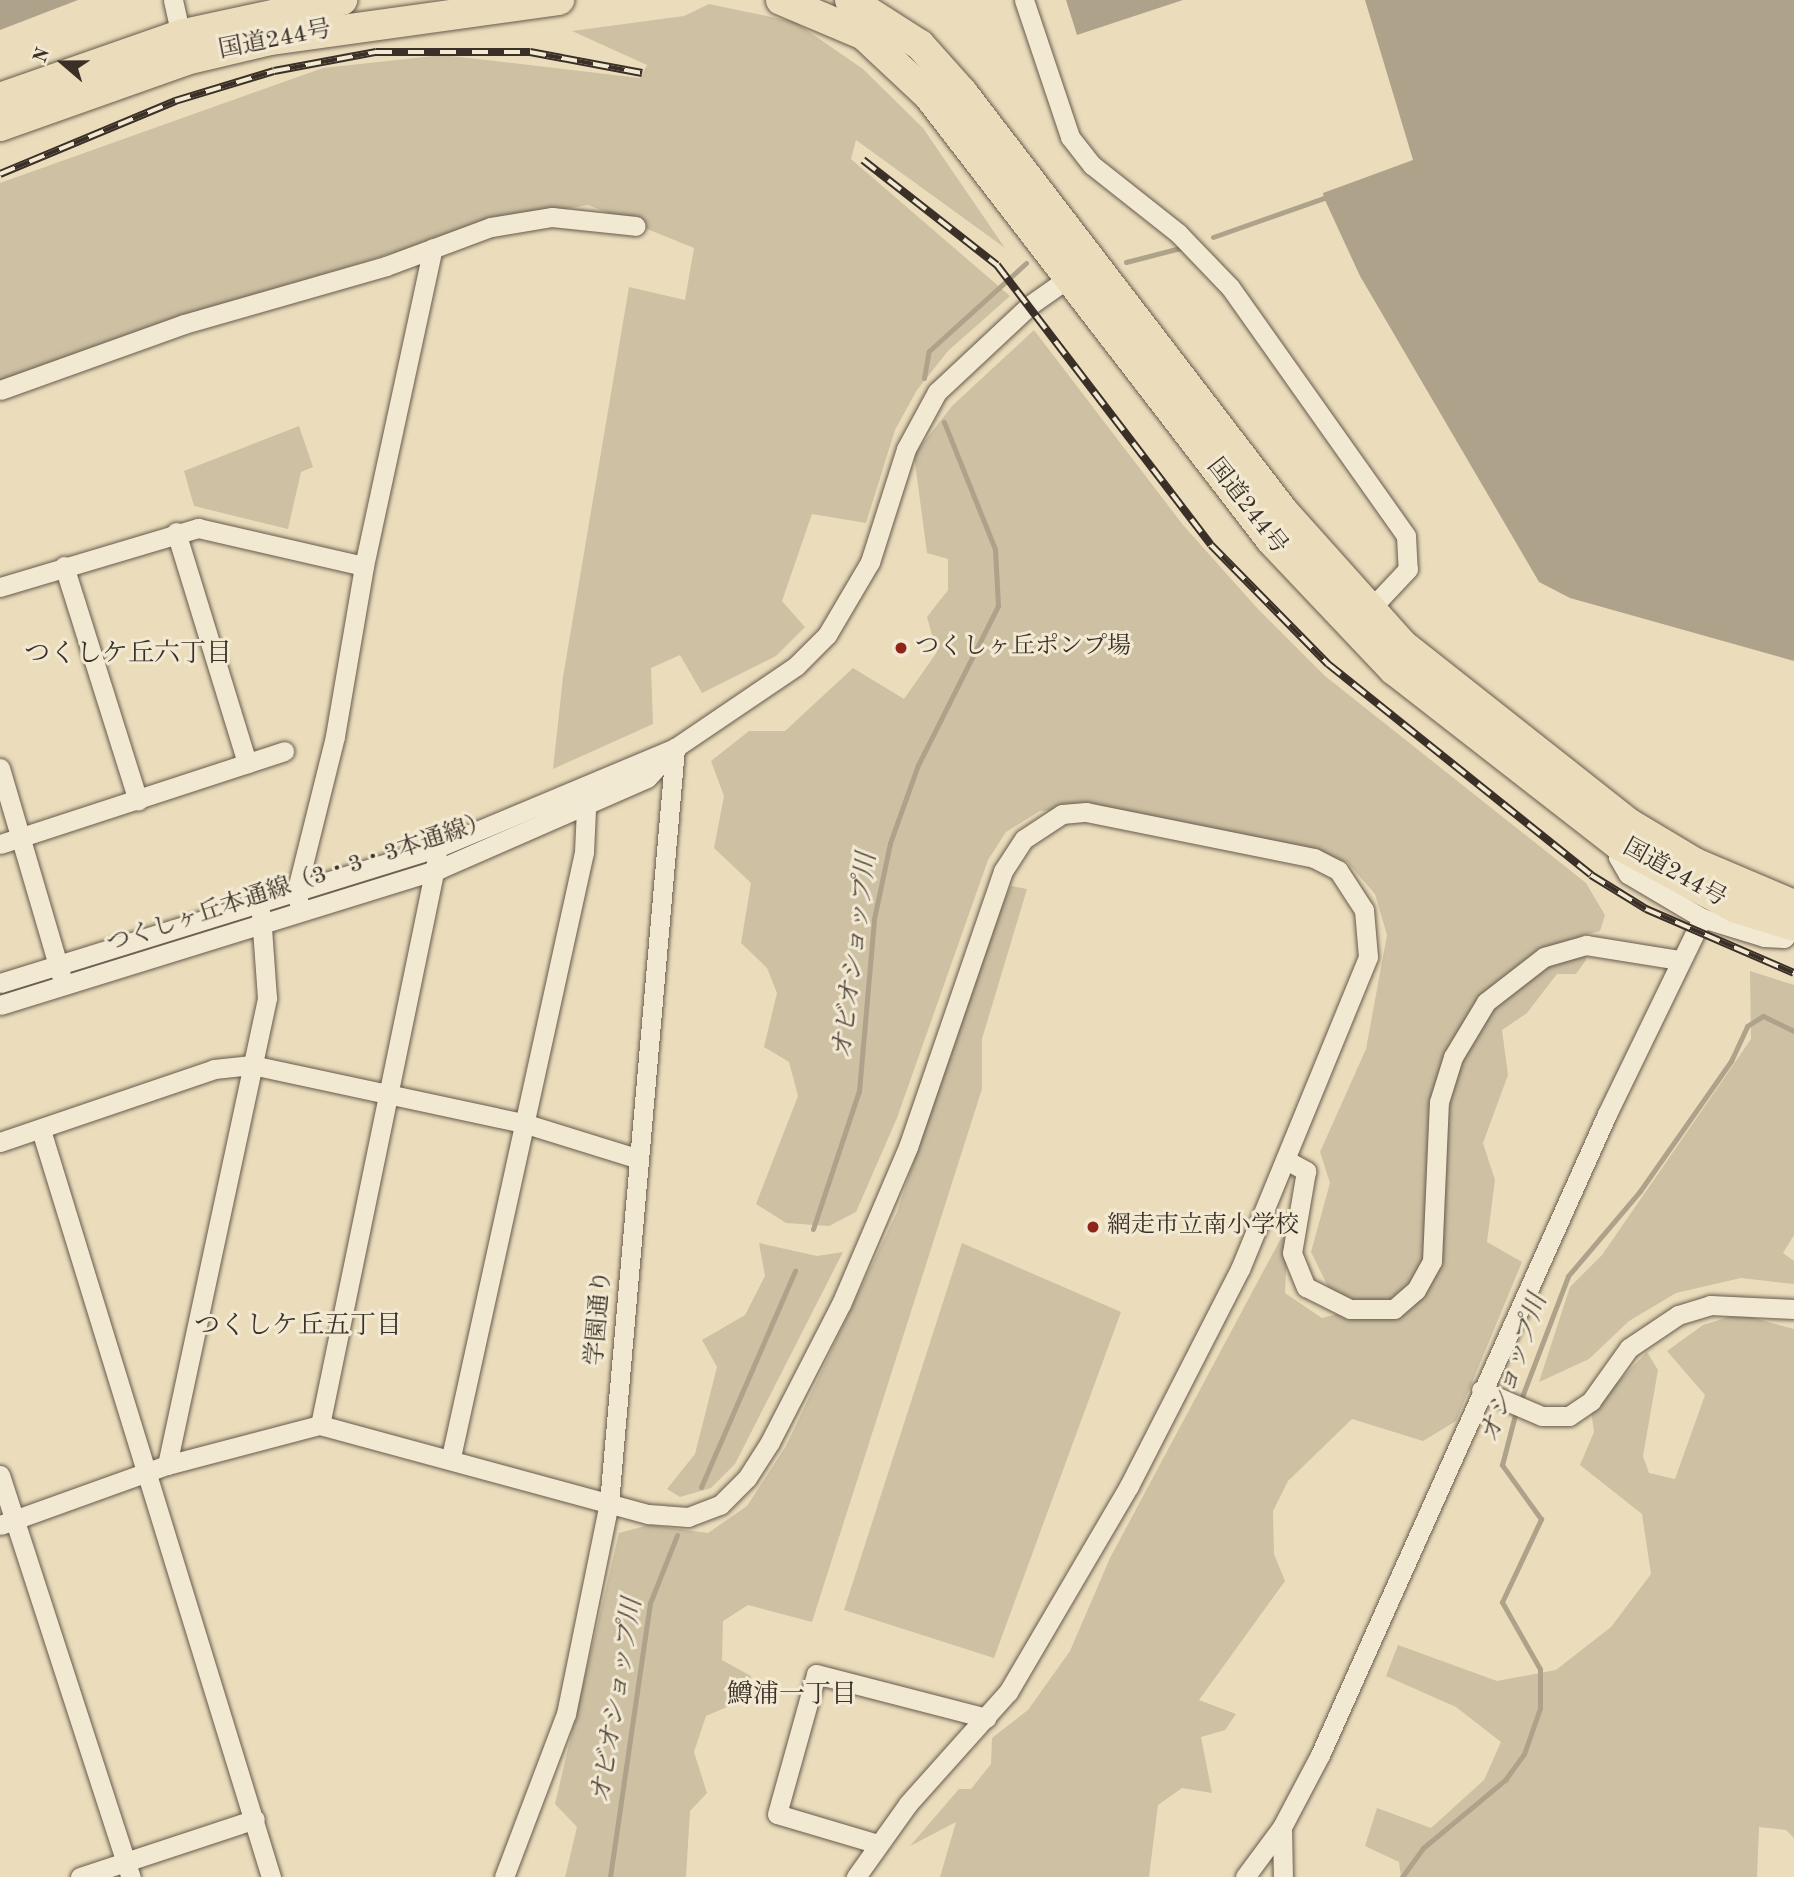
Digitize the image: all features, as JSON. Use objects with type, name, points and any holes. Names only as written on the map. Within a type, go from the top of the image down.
[{"type":"highway","name":"国道244号","points":[[0,98],[342,0]]},
{"type":"highway","name":"国道244号","points":[[0,126],[183,47],[559,0]]},
{"type":"highway","name":"国道244号","points":[[781,0],[835,18],[896,60],[1271,540],[1360,620],[1437,676],[1624,834],[1736,908],[1794,926]]},
{"type":"highway","name":"国道244号","points":[[850,0],[897,27],[941,67],[1091,261],[1360,620]]},
{"type":"highway","name":"国道244号","points":[[1624,834],[1794,905]]},
{"type":"street","points":[[173,0],[183,47]]},
{"type":"street","points":[[1024,0],[1070,136],[1093,165],[1178,233],[1230,287],[1406,536],[1408,569],[1360,620]]},
{"type":"street","points":[[0,390],[184,324],[433,248],[491,227],[552,217],[636,226]]},
{"type":"street","points":[[302,914],[296,893],[335,736],[363,566],[433,248]]},
{"type":"street","name":"つくしヶ丘本通線（3・3・3本通線）","points":[[0,1005],[302,914],[439,869],[586,810],[647,778],[675,748],[796,666],[827,635],[870,562],[906,449],[931,401],[1030,305],[1091,261]]},
{"type":"street","points":[[0,587],[176,532],[198,528],[363,566]]},
{"type":"street","points":[[176,532],[247,763]]},
{"type":"street","points":[[64,566],[138,801]]},
{"type":"street","name":"つくしヶ丘本通線（3・3・3本通線）","points":[[0,983],[434,849],[640,758],[675,748]]},
{"type":"street","name":"学園通り","points":[[504,1877],[566,1714],[609,1503],[675,748]]},
{"type":"street","points":[[0,844],[284,751]]},
{"type":"street","points":[[0,768],[64,985]]},
{"type":"street","points":[[451,1457],[583,852],[586,810]]},
{"type":"street","points":[[7,1522],[167,1465],[320,1425],[451,1457],[609,1503],[688,1517],[720,1505],[747,1478],[841,1304],[903,1159],[1003,871],[1024,839],[1062,814],[1117,817],[1314,858],[1338,870],[1351,888],[1368,931],[1362,984],[1288,1161],[1129,1486],[1056,1615],[986,1718],[878,1844],[856,1877]]},
{"type":"street","points":[[1624,834],[1628,874],[1702,918],[1764,937],[1784,938],[1794,926]]},
{"type":"street","points":[[320,1425],[393,1095],[439,869],[434,849]]},
{"type":"street","points":[[167,1465],[270,977],[264,924],[258,903]]},
{"type":"street","points":[[1245,1877],[1282,1827],[1320,1755],[1481,1390],[1680,960],[1702,918]]},
{"type":"street","points":[[1288,1161],[1306,1171],[1292,1253],[1306,1287],[1350,1309],[1394,1309],[1416,1290],[1432,1261],[1439,1102],[1458,1047],[1486,1002],[1545,957],[1586,945],[1680,960]]},
{"type":"street","points":[[0,1143],[214,1069],[252,1065],[523,1124],[639,1159]]},
{"type":"street","points":[[41,1130],[149,1473],[271,1877]]},
{"type":"street","points":[[1481,1390],[1542,1416],[1569,1416],[1591,1401],[1629,1348],[1678,1315],[1710,1305],[1794,1309]]},
{"type":"street","points":[[0,1475],[7,1522],[129,1869]]},
{"type":"street","points":[[878,1844],[777,1814],[816,1674],[986,1718]]},
{"type":"street","points":[[80,1877],[129,1869],[255,1819]]},
{"type":"street","points":[[1282,1827],[1283,1877]]},
{"type":"shaded area","points":[[0,0],[78,0],[0,30]]},
{"type":"shaded area","points":[[1066,0],[1183,0],[1077,35]]},
{"type":"shaded area","points":[[1365,0],[1794,0],[1794,661],[1570,598],[1539,582],[1360,276],[1324,198],[1323,193],[1413,160]]},
{"type":"shaded area","points":[[709,4],[795,22],[863,69],[923,128],[1005,248],[856,140],[851,159],[1010,296],[948,351],[917,390],[895,430],[866,523],[812,514],[782,601],[805,627],[776,656],[702,693],[680,655],[651,668],[653,724],[553,769],[563,677],[629,287],[685,300],[694,248],[588,205],[497,221],[162,324],[0,383],[0,183],[323,68],[443,55],[640,78],[647,65],[572,31],[684,16]]},
{"type":"shaded area","points":[[1034,330],[1183,525],[1257,608],[1325,676],[1586,883],[1605,915],[1600,931],[1580,936],[1586,960],[1576,974],[1557,974],[1527,1013],[1502,1030],[1508,1075],[1483,1143],[1495,1180],[1487,1242],[1522,1262],[1456,1421],[1423,1441],[1352,1419],[1288,1481],[1273,1511],[1274,1554],[1285,1581],[1199,1700],[1236,1714],[1225,1730],[1201,1737],[1212,1793],[1182,1788],[1158,1805],[1149,1877],[940,1877],[956,1822],[910,1846],[959,1789],[971,1789],[991,1764],[992,1738],[1028,1710],[1070,1651],[1110,1558],[1288,1225],[1285,1293],[1322,1318],[1341,1313],[1311,1252],[1330,1183],[1320,1152],[1366,1049],[1387,935],[1375,894],[1347,862],[1110,808],[1040,811],[1006,832],[988,860],[897,1118],[856,1212],[829,1226],[786,1223],[756,1204],[798,1096],[789,1062],[764,1047],[777,993],[767,968],[741,943],[751,883],[714,848],[724,796],[711,761],[749,731],[785,731],[853,668],[904,699],[937,652],[927,617],[948,590],[948,559],[927,553],[914,455],[952,406]]},
{"type":"shaded area","points":[[299,426],[313,467],[301,472],[288,529],[194,506],[184,471]]},
{"type":"shaded area","points":[[1011,886],[1027,889],[982,1039],[982,1089],[812,1622],[748,1605],[723,1621],[722,1660],[751,1676],[753,1696],[706,1716],[694,1752],[707,1793],[690,1811],[686,1877],[565,1877],[577,1827],[555,1804],[619,1533],[649,1525],[708,1533],[747,1506],[786,1446],[897,1212],[992,926]]},
{"type":"shaded area","points":[[1750,971],[1794,985],[1794,1235],[1783,1253],[1794,1261],[1794,1284],[1741,1278],[1676,1293],[1629,1321],[1589,1359],[1539,1382],[1570,1287],[1602,1255],[1751,1039]]},
{"type":"shaded area","points":[[759,1243],[817,1256],[843,1252],[735,1464],[711,1488],[680,1497],[667,1489],[695,1454],[717,1367],[702,1340],[745,1315],[765,1276]]},
{"type":"shaded area","points":[[962,1243],[1121,1312],[994,1658],[844,1610]]},
{"type":"shaded area","points":[[1739,1314],[1794,1329],[1794,1838],[1786,1830],[1759,1827],[1757,1877],[1401,1877],[1399,1862],[1365,1846],[1377,1808],[1431,1828],[1484,1780],[1501,1742],[1456,1707],[1386,1676],[1398,1645],[1497,1681],[1556,1670],[1611,1627],[1651,1574],[1642,1514],[1580,1465],[1594,1432],[1591,1410],[1647,1352],[1658,1370],[1643,1456],[1649,1473],[1675,1479],[1705,1395],[1667,1351],[1703,1325]]},
{"type":"waterway","name":"オビオショップ川","points":[[1213,237],[1324,198]]},
{"type":"waterway","name":"オビオショップ川","points":[[1126,262],[1184,247]]},
{"type":"waterway","name":"オビオショップ川","points":[[924,378],[929,351],[1026,263]]},
{"type":"waterway","name":"オビオショップ川","points":[[813,1229],[859,1091],[874,919],[890,843],[918,765],[998,606],[995,549],[944,422]]},
{"type":"waterway","name":"オショップ川","points":[[1520,1402],[1568,1276],[1640,1191],[1731,1061],[1747,1026],[1763,1016],[1794,1031]]},
{"type":"waterway","name":"オビオショップ川","points":[[701,1487],[795,1271]]},
{"type":"waterway","name":"オショップ川","points":[[1402,1877],[1423,1848],[1505,1780],[1524,1754],[1540,1708],[1540,1669],[1502,1602],[1541,1519],[1502,1465],[1516,1411]]},
{"type":"waterway","name":"オビオショップ川","points":[[610,1877],[650,1603],[677,1535]]},
{"type":"railway","points":[[0,174],[175,101],[274,71],[376,52],[530,52],[642,73]]},
{"type":"railway","points":[[863,160],[997,265],[1211,545],[1328,664],[1591,875],[1646,909],[1794,973]]},
{"type":"place","name":"つくしヶ丘ポンプ場","points":[[901,648]]},
{"type":"place","name":"網走市立南小学校","points":[[1093,1227]]},
{"type":"district","name":"つくしケ丘六丁目","points":[[128,655]]},
{"type":"district","name":"つくしケ丘五丁目","points":[[298,1327]]},
{"type":"district","name":"鱒浦一丁目","points":[[792,1696]]}]
